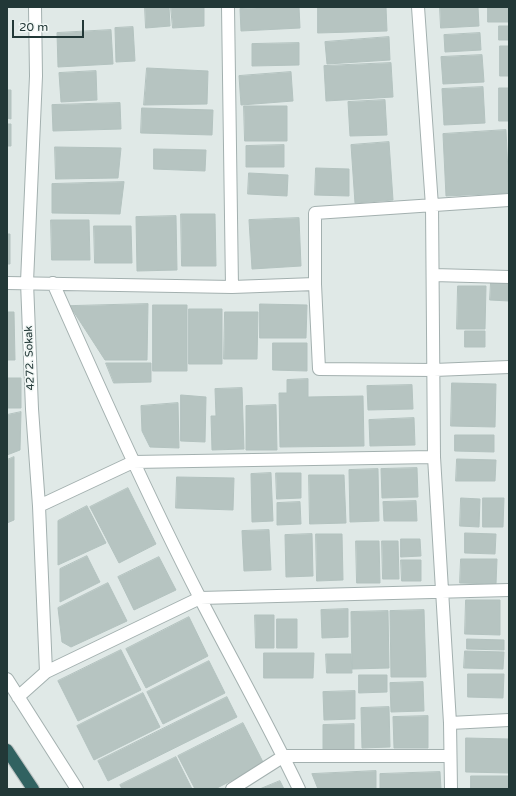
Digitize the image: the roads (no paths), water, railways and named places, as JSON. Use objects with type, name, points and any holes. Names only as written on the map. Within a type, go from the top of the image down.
[{"type":"highway","points":[[7,750],[33,789]]},
{"type":"street","name":"4272. Sokak","points":[[35,7],[36,76],[27,282],[46,672]]},
{"type":"street","points":[[228,7],[232,287]]},
{"type":"street","points":[[418,7],[432,206],[434,457],[450,723],[451,789]]},
{"type":"street","points":[[509,200],[315,213],[315,284],[319,369],[434,370],[509,366]]},
{"type":"street","points":[[433,276],[509,277]]},
{"type":"street","points":[[7,283],[27,282],[232,287],[315,284]]},
{"type":"street","points":[[53,283],[133,462],[200,598],[300,789]]},
{"type":"street","points":[[39,506],[133,462],[434,457]]},
{"type":"street","points":[[18,697],[46,672],[200,598],[509,590]]},
{"type":"street","points":[[7,679],[77,789]]},
{"type":"street","points":[[450,723],[509,720]]},
{"type":"street","points":[[232,789],[284,756],[450,756]]}]
